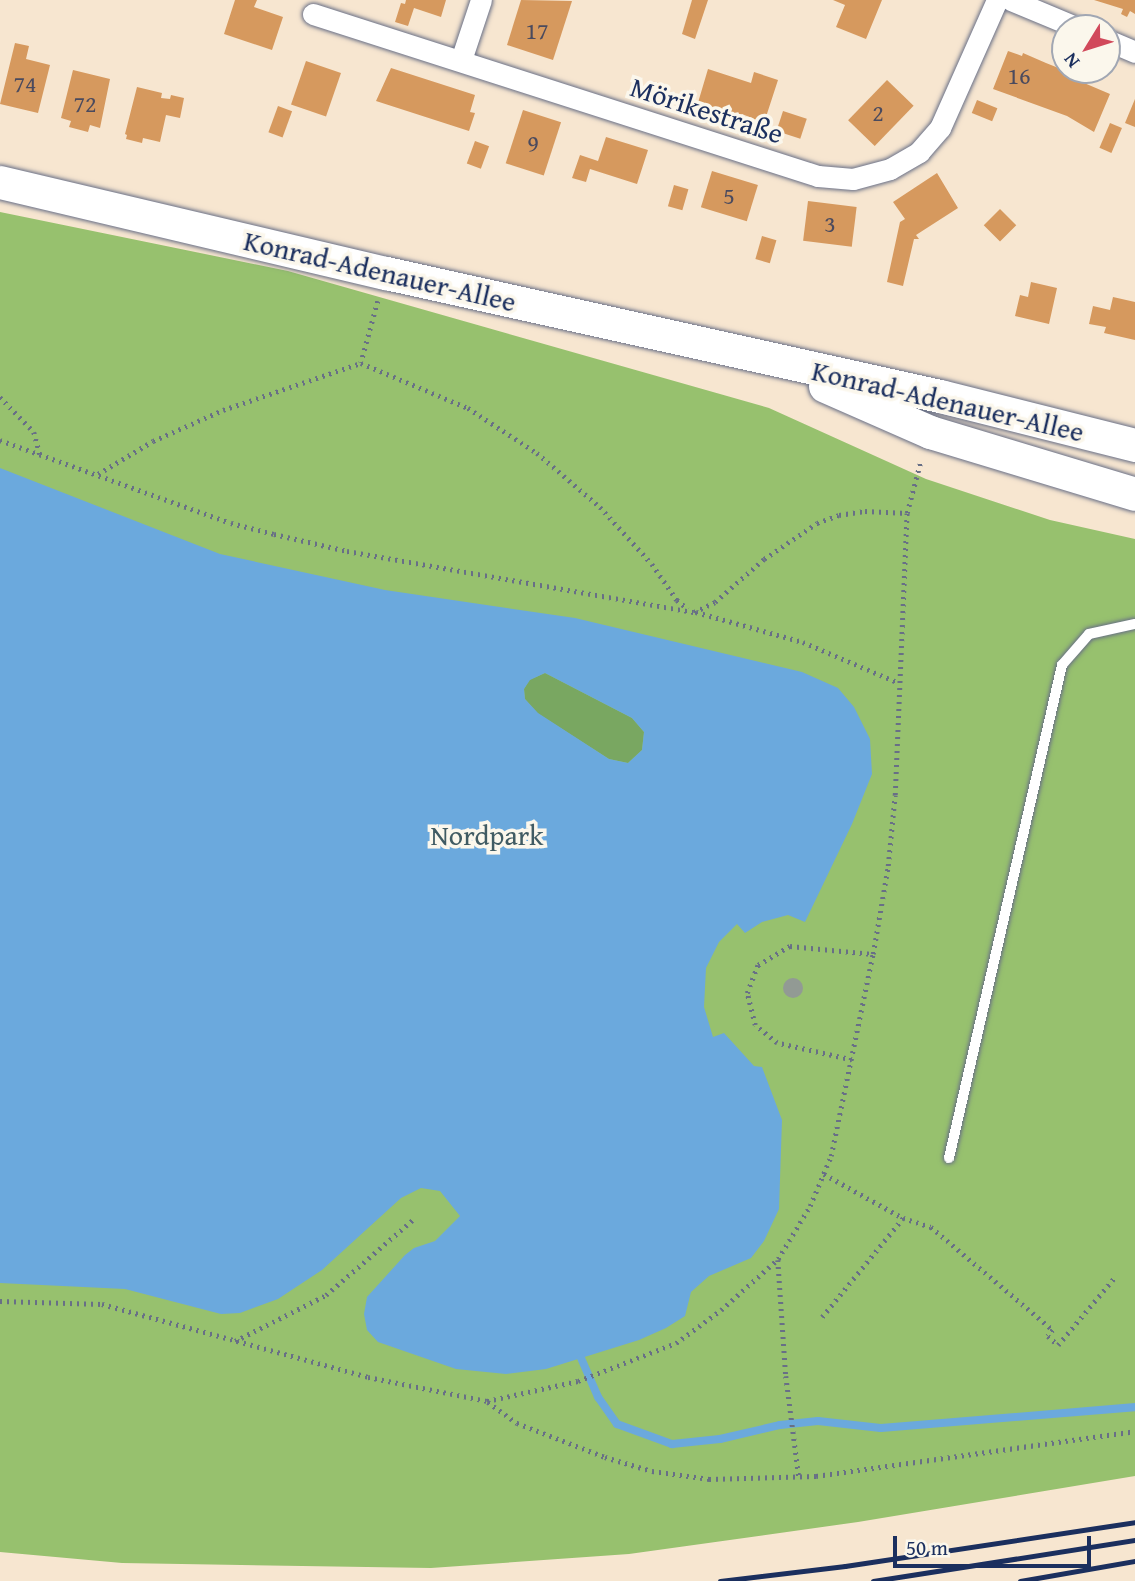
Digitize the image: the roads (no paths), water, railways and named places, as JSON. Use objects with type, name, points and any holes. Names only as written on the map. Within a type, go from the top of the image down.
[{"type":"main road","name":"Konrad-Adenauer-Allee","points":[[0,182],[386,273],[940,396],[1135,445]]},
{"type":"main road","name":"Konrad-Adenauer-Allee","points":[[762,358],[930,432],[1135,494]]},
{"type":"street","points":[[461,60],[481,0]]},
{"type":"street","name":"Mörikestraße","points":[[313,14],[818,176],[853,178],[890,169],[919,152],[940,128],[997,0]]},
{"type":"street","points":[[1011,0],[1051,17]]},
{"type":"lane","points":[[949,1158],[1062,665],[1089,634],[1135,624]]},
{"type":"water","points":[[0,468],[220,554],[385,590],[575,618],[802,672],[838,688],[854,707],[870,739],[872,774],[852,824],[805,922],[788,915],[762,922],[745,933],[737,924],[719,942],[706,968],[704,1007],[713,1037],[724,1033],[754,1066],[762,1067],[782,1120],[779,1209],[764,1241],[751,1258],[709,1276],[691,1292],[685,1316],[639,1340],[546,1369],[506,1374],[456,1369],[378,1342],[367,1330],[364,1314],[367,1297],[405,1255],[414,1248],[435,1241],[460,1216],[440,1191],[421,1188],[401,1198],[322,1270],[278,1299],[240,1313],[221,1314],[125,1289],[0,1283]],"holes":[[[545,673],[632,718],[644,732],[642,750],[628,763],[609,759],[538,713],[525,699],[524,689],[530,680]]]},
{"type":"waterway","points":[[581,1358],[598,1397],[617,1424],[672,1444],[720,1439],[780,1425],[818,1421],[881,1428],[1135,1407]]},
{"type":"railway","points":[[720,1581],[845,1566],[1135,1522]]},
{"type":"railway","points":[[873,1581],[1135,1540]]},
{"type":"railway","points":[[1020,1581],[1135,1561]]},
{"type":"park label","name":"Nordpark","points":[[487,835]]}]
